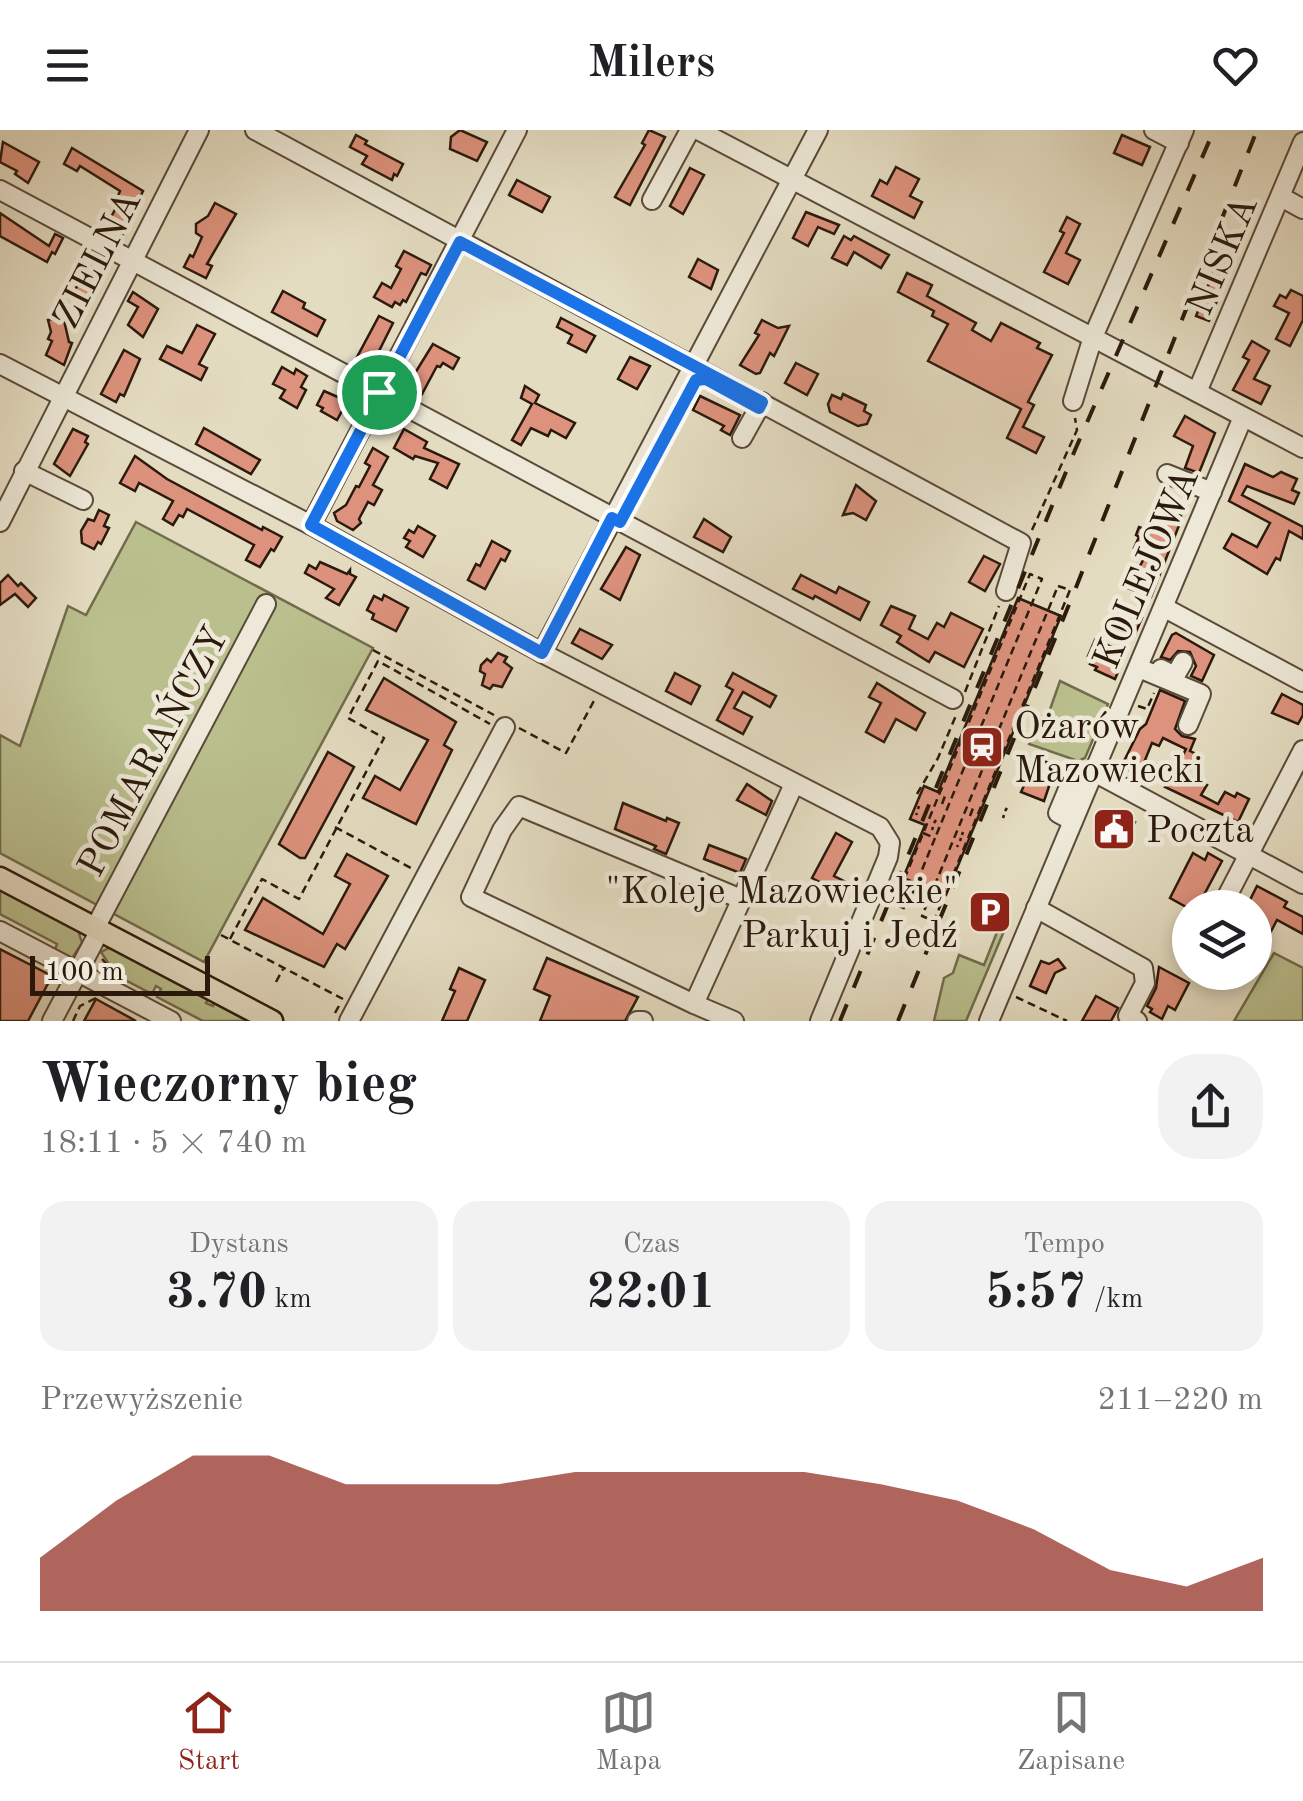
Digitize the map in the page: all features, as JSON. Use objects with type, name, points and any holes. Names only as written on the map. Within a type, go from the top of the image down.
[{"type":"main road","points":[[0,878],[272,1021]]},
{"type":"street","name":"ZIELNA","points":[[0,522],[199,130]]},
{"type":"street","points":[[255,130],[1021,543],[1006,590]]},
{"type":"street","points":[[311,525],[517,130]]},
{"type":"street","points":[[652,200],[690,130]]},
{"type":"street","points":[[698,130],[1303,448]]},
{"type":"street","points":[[542,653],[818,130]]},
{"type":"street","points":[[1073,401],[1092,337],[1181,136],[1154,130]]},
{"type":"street","name":"NISKA","points":[[1198,392],[1303,142]]},
{"type":"street","points":[[0,190],[953,699]]},
{"type":"street","points":[[1281,197],[1303,208]]},
{"type":"street","points":[[0,364],[880,828],[890,843],[888,856],[820,1021]]},
{"type":"street","points":[[742,438],[762,402]]},
{"type":"street","name":"KOLEJOWA","points":[[989,1021],[1243,417]]},
{"type":"street","points":[[24,471],[83,500]]},
{"type":"street","points":[[1167,474],[1212,492]]},
{"type":"street","name":"POMARAŃCZY","points":[[52,1021],[266,604]]},
{"type":"street","points":[[1165,608],[1303,682]]},
{"type":"street","points":[[1140,665],[1176,676],[1183,662]]},
{"type":"street","points":[[1140,665],[1201,694],[1188,725]]},
{"type":"street","points":[[342,1017],[510,725]]},
{"type":"street","points":[[1231,890],[1303,750]]},
{"type":"street","points":[[1092,776],[1303,884]]},
{"type":"street","points":[[694,1004],[794,784]]},
{"type":"street","points":[[734,1021],[471,896],[502,830],[519,806],[741,899]]},
{"type":"street","points":[[1036,908],[1143,968],[1146,983],[1128,1016],[1137,1021]]},
{"type":"street","points":[[0,931],[171,1021]]},
{"type":"path","points":[[1030,574],[1042,579],[906,909],[894,904],[936,802],[1030,574]]},
{"type":"path","points":[[1058,586],[1070,590],[976,818],[934,921],[922,916],[1058,586]]},
{"type":"path","points":[[373,650],[566,753],[599,692]]},
{"type":"path","points":[[230,939],[262,879],[299,899],[384,738],[348,718],[378,662],[491,722],[483,736]]},
{"type":"path","points":[[485,719],[489,712]]},
{"type":"path","points":[[942,804],[946,796]]},
{"type":"path","points":[[936,802],[948,806]]},
{"type":"path","points":[[970,816],[974,808]]},
{"type":"path","points":[[964,813],[976,818]]},
{"type":"path","points":[[335,827],[412,868]]},
{"type":"path","points":[[923,833],[932,828],[935,838]]},
{"type":"path","points":[[952,845],[960,840],[963,850]]},
{"type":"path","points":[[221,935],[343,999],[342,1017]]},
{"type":"path","points":[[276,982],[283,967]]},
{"type":"path","points":[[1010,994],[1068,1021]]},
{"type":"green space","points":[[136,522],[373,648],[204,962],[0,853],[0,735],[20,746],[68,606],[86,615]]},
{"type":"green space","points":[[1060,681],[1108,704],[1085,758],[1078,761],[1029,744],[1040,716],[1047,718]]},
{"type":"green space","points":[[0,881],[77,927],[82,943],[71,960],[54,952],[57,944],[0,914]]},
{"type":"green space","points":[[1001,922],[1007,924],[966,1021],[934,1021],[944,978],[953,973],[959,955],[984,965]]},
{"type":"green space","points":[[111,947],[200,990],[198,994],[208,999],[206,1003],[255,1021],[203,1021],[157,997],[161,989],[156,986],[152,994],[110,972],[112,969],[101,952]]},
{"type":"green space","points":[[1274,953],[1303,968],[1303,1021],[1234,1021],[1252,990],[1272,990]]},
{"type":"building","points":[[460,130],[487,142],[477,161],[450,149],[451,137]]},
{"type":"building","points":[[649,130],[665,137],[630,205],[615,197],[645,145],[642,143]]},
{"type":"building","points":[[356,135],[403,164],[397,176],[394,174],[392,180],[362,164],[367,156],[350,147]]},
{"type":"building","points":[[1122,135],[1150,147],[1142,165],[1114,153]]},
{"type":"building","points":[[3,142],[39,162],[28,183],[0,162]]},
{"type":"building","points":[[72,148],[143,191],[123,234],[107,225],[120,200],[120,191],[80,166],[77,171],[64,164]]},
{"type":"building","points":[[896,167],[919,179],[910,196],[922,202],[914,218],[872,196],[880,180],[887,184]]},
{"type":"building","points":[[690,168],[704,175],[683,214],[670,206]]},
{"type":"building","points":[[517,180],[550,197],[542,212],[509,195]]},
{"type":"building","points":[[215,203],[236,214],[207,264],[212,266],[206,278],[184,267],[202,237],[196,233],[196,224],[208,216]]},
{"type":"building","points":[[806,212],[839,225],[834,234],[818,227],[808,246],[793,238]]},
{"type":"building","points":[[0,213],[49,246],[55,234],[63,238],[55,254],[52,252],[47,262],[0,236]]},
{"type":"building","points":[[1067,217],[1080,224],[1066,253],[1080,260],[1068,284],[1044,272],[1064,233],[1060,231]]},
{"type":"building","points":[[844,236],[851,240],[854,236],[889,255],[881,268],[854,252],[847,265],[832,258]]},
{"type":"building","points":[[404,251],[431,265],[426,275],[421,273],[406,302],[395,302],[392,307],[374,297],[382,283],[391,288],[401,269],[396,266]]},
{"type":"building","points":[[698,259],[718,270],[711,289],[689,277]]},
{"type":"building","points":[[88,265],[103,272],[88,302],[73,294]]},
{"type":"building","points":[[907,273],[932,285],[927,296],[976,323],[972,330],[991,341],[1001,323],[1040,343],[1037,348],[1052,355],[1028,402],[1034,405],[1023,427],[1044,437],[1036,453],[1007,438],[1021,409],[928,361],[948,324],[932,316],[934,311],[898,292]]},
{"type":"building","points":[[1213,273],[1226,278],[1209,321],[1196,316]]},
{"type":"building","points":[[1291,290],[1303,296],[1303,320],[1290,346],[1276,339],[1289,313],[1274,306],[1280,295],[1286,298]]},
{"type":"building","points":[[283,291],[325,320],[317,336],[272,312]]},
{"type":"building","points":[[133,292],[158,309],[143,337],[128,325],[138,307],[128,301]]},
{"type":"building","points":[[63,316],[72,343],[64,365],[46,355],[52,341],[48,339],[48,320]]},
{"type":"building","points":[[379,316],[393,323],[371,367],[356,359]]},
{"type":"building","points":[[561,318],[595,336],[586,352],[568,343],[572,335],[557,327]]},
{"type":"building","points":[[762,320],[778,328],[789,326],[774,356],[770,353],[756,374],[740,365],[759,335],[755,333]]},
{"type":"building","points":[[197,325],[215,334],[199,364],[207,368],[201,380],[160,359],[167,346],[182,353]]},
{"type":"building","points":[[1252,341],[1269,351],[1254,379],[1270,386],[1261,404],[1233,390],[1249,360],[1243,357]]},
{"type":"building","points":[[433,344],[459,358],[453,369],[443,363],[437,366],[422,394],[407,386]]},
{"type":"building","points":[[124,350],[140,359],[124,396],[120,394],[116,402],[101,394]]},
{"type":"building","points":[[630,357],[650,366],[637,389],[618,379]]},
{"type":"building","points":[[796,363],[818,374],[807,395],[785,383]]},
{"type":"building","points":[[282,367],[307,376],[301,387],[306,390],[297,408],[280,398],[285,390],[273,384]]},
{"type":"building","points":[[525,386],[539,395],[535,403],[575,423],[566,438],[551,430],[548,436],[531,428],[521,445],[512,440],[532,404],[521,398]]},
{"type":"building","points":[[324,391],[354,404],[348,415],[342,411],[337,420],[321,411],[323,408],[317,405]]},
{"type":"building","points":[[843,394],[866,405],[864,411],[871,415],[867,424],[858,426],[830,412],[832,395],[841,399]]},
{"type":"building","points":[[700,396],[740,415],[730,435],[721,430],[724,426],[693,410]]},
{"type":"building","points":[[1185,416],[1215,433],[1199,473],[1185,468],[1193,446],[1174,436]]},
{"type":"building","points":[[204,428],[260,460],[251,474],[196,444]]},
{"type":"building","points":[[73,429],[88,436],[88,444],[70,476],[54,464]]},
{"type":"building","points":[[404,429],[427,442],[424,448],[459,464],[447,488],[430,479],[438,463],[415,456],[413,459],[394,448]]},
{"type":"building","points":[[373,448],[388,457],[373,485],[382,490],[374,505],[368,502],[359,519],[361,523],[353,530],[337,521],[334,513],[346,505],[356,486],[359,487],[370,466],[365,463]]},
{"type":"building","points":[[135,456],[167,479],[282,537],[274,551],[271,549],[260,567],[246,560],[254,545],[187,509],[173,525],[163,519],[173,501],[139,483],[135,491],[120,483]]},
{"type":"building","points":[[1245,464],[1273,477],[1281,472],[1297,479],[1292,490],[1299,493],[1294,504],[1247,486],[1242,495],[1303,527],[1303,539],[1289,531],[1280,560],[1276,558],[1267,574],[1224,548],[1232,534],[1257,547],[1270,523],[1229,501]]},
{"type":"building","points":[[856,485],[876,501],[866,520],[853,513],[843,515]]},
{"type":"building","points":[[1164,509],[1181,516],[1180,523],[1151,597],[1128,588],[1147,553],[1134,548],[1139,527],[1154,532]]},
{"type":"building","points":[[99,510],[109,515],[104,526],[109,528],[94,549],[82,543],[81,531],[88,519],[94,521]]},
{"type":"building","points":[[704,519],[731,537],[723,552],[694,537]]},
{"type":"building","points":[[418,526],[435,536],[423,557],[406,547],[410,541],[404,538]]},
{"type":"building","points":[[492,541],[510,551],[505,561],[501,559],[485,589],[468,580]]},
{"type":"building","points":[[626,547],[640,555],[620,600],[601,589]]},
{"type":"building","points":[[984,556],[1000,564],[985,591],[969,582]]},
{"type":"building","points":[[320,562],[347,574],[350,570],[356,577],[339,605],[326,598],[334,589],[305,573],[309,565],[316,569]]},
{"type":"building","points":[[8,575],[36,598],[28,607],[15,594],[0,605],[0,583]]},
{"type":"building","points":[[801,575],[836,593],[839,587],[869,602],[860,620],[793,589]]},
{"type":"building","points":[[384,595],[408,608],[396,631],[372,619],[374,614],[367,610],[374,596],[382,600]]},
{"type":"building","points":[[1018,598],[1061,616],[946,895],[903,878],[925,825],[910,819],[924,786],[938,792]]},
{"type":"building","points":[[891,606],[915,616],[909,629],[928,639],[937,623],[944,627],[951,613],[983,629],[964,667],[935,652],[929,662],[897,642],[901,636],[881,625]]},
{"type":"building","points":[[1115,607],[1142,618],[1135,634],[1108,623]]},
{"type":"building","points":[[580,629],[612,645],[602,659],[572,643]]},
{"type":"building","points":[[1176,633],[1214,655],[1202,681],[1191,676],[1196,666],[1190,652],[1178,651],[1170,660],[1161,657]]},
{"type":"building","points":[[1095,640],[1126,653],[1115,679],[1090,664],[1093,658],[1088,656]]},
{"type":"building","points":[[498,653],[507,657],[504,662],[512,668],[502,687],[493,685],[490,689],[482,685],[485,674],[480,671],[481,665],[487,659],[491,662]]},
{"type":"building","points":[[675,673],[700,686],[691,704],[666,691]]},
{"type":"building","points":[[733,673],[776,696],[770,707],[743,692],[734,708],[752,717],[743,734],[717,720],[733,690],[726,686]]},
{"type":"building","points":[[384,678],[456,722],[444,745],[452,750],[416,824],[363,798],[375,776],[400,790],[428,740],[366,710]]},
{"type":"building","points":[[877,683],[925,713],[916,730],[896,719],[884,742],[866,732],[881,703],[869,697]]},
{"type":"building","points":[[1160,690],[1185,701],[1175,729],[1182,736],[1195,739],[1190,751],[1196,754],[1185,774],[1207,785],[1201,795],[1218,804],[1225,792],[1249,799],[1238,822],[1165,787],[1168,782],[1141,770],[1139,775],[1121,767]],"holes":[[[1163,738],[1186,749],[1174,772],[1145,760],[1152,743],[1159,746]]]},
{"type":"building","points":[[1282,694],[1303,705],[1298,724],[1272,713]]},
{"type":"building","points":[[328,752],[354,767],[305,858],[300,858],[279,844]]},
{"type":"building","points":[[1037,758],[1056,766],[1044,801],[1021,792]]},
{"type":"building","points":[[747,784],[772,801],[766,815],[737,800]]},
{"type":"building","points":[[623,803],[679,823],[666,854],[615,829]]},
{"type":"building","name":"Poczta","points":[[1120,815],[1135,822],[1125,842],[1116,837],[1112,844],[1095,834],[1103,818],[1115,824]]},
{"type":"building","points":[[836,833],[852,842],[834,876],[850,884],[844,895],[812,878]]},
{"type":"building","points":[[709,845],[746,859],[740,873],[704,859]]},
{"type":"building","points":[[1193,853],[1205,860],[1208,853],[1222,861],[1207,890],[1174,890]]},
{"type":"building","points":[[347,854],[388,876],[345,949],[337,944],[324,967],[245,930],[263,898],[323,934],[350,884],[335,876]]},
{"type":"building","points":[[1272,894],[1287,902],[1284,907],[1303,917],[1303,934],[1277,920],[1272,930]]},
{"type":"building","points":[[0,949],[52,976],[28,1021],[0,1021]]},
{"type":"building","points":[[547,958],[638,997],[625,1021],[540,1021],[550,996],[534,989]]},
{"type":"building","points":[[1058,959],[1065,968],[1055,973],[1046,993],[1030,986],[1041,961],[1049,964]]},
{"type":"building","points":[[1159,967],[1172,974],[1172,990],[1185,990],[1175,1010],[1168,1006],[1162,1019],[1147,1006],[1156,988]]},
{"type":"building","points":[[459,968],[485,980],[467,1021],[442,1021],[455,991],[450,989]]},
{"type":"building","points":[[1096,996],[1118,1008],[1111,1021],[1082,1021]]},
{"type":"building","points":[[96,999],[136,1021],[84,1021]]},
{"type":"railway","points":[[840,1021],[1075,450],[1214,130]]},
{"type":"railway","points":[[898,1021],[1075,590],[1257,130]]},
{"type":"place","name":"Ożarów Mazowiecki","points":[[982,747]]},
{"type":"place","name":"Poczta","points":[[1114,829]]},
{"type":"place","name":"\"Koleje Mazowieckie\" Parkuj i Jedź","points":[[990,912]]},
{"type":"route","points":[[460,242],[762,402],[759,408],[706,379],[696,380],[620,522],[612,518],[542,653],[311,525],[379,392],[460,242]]}]
